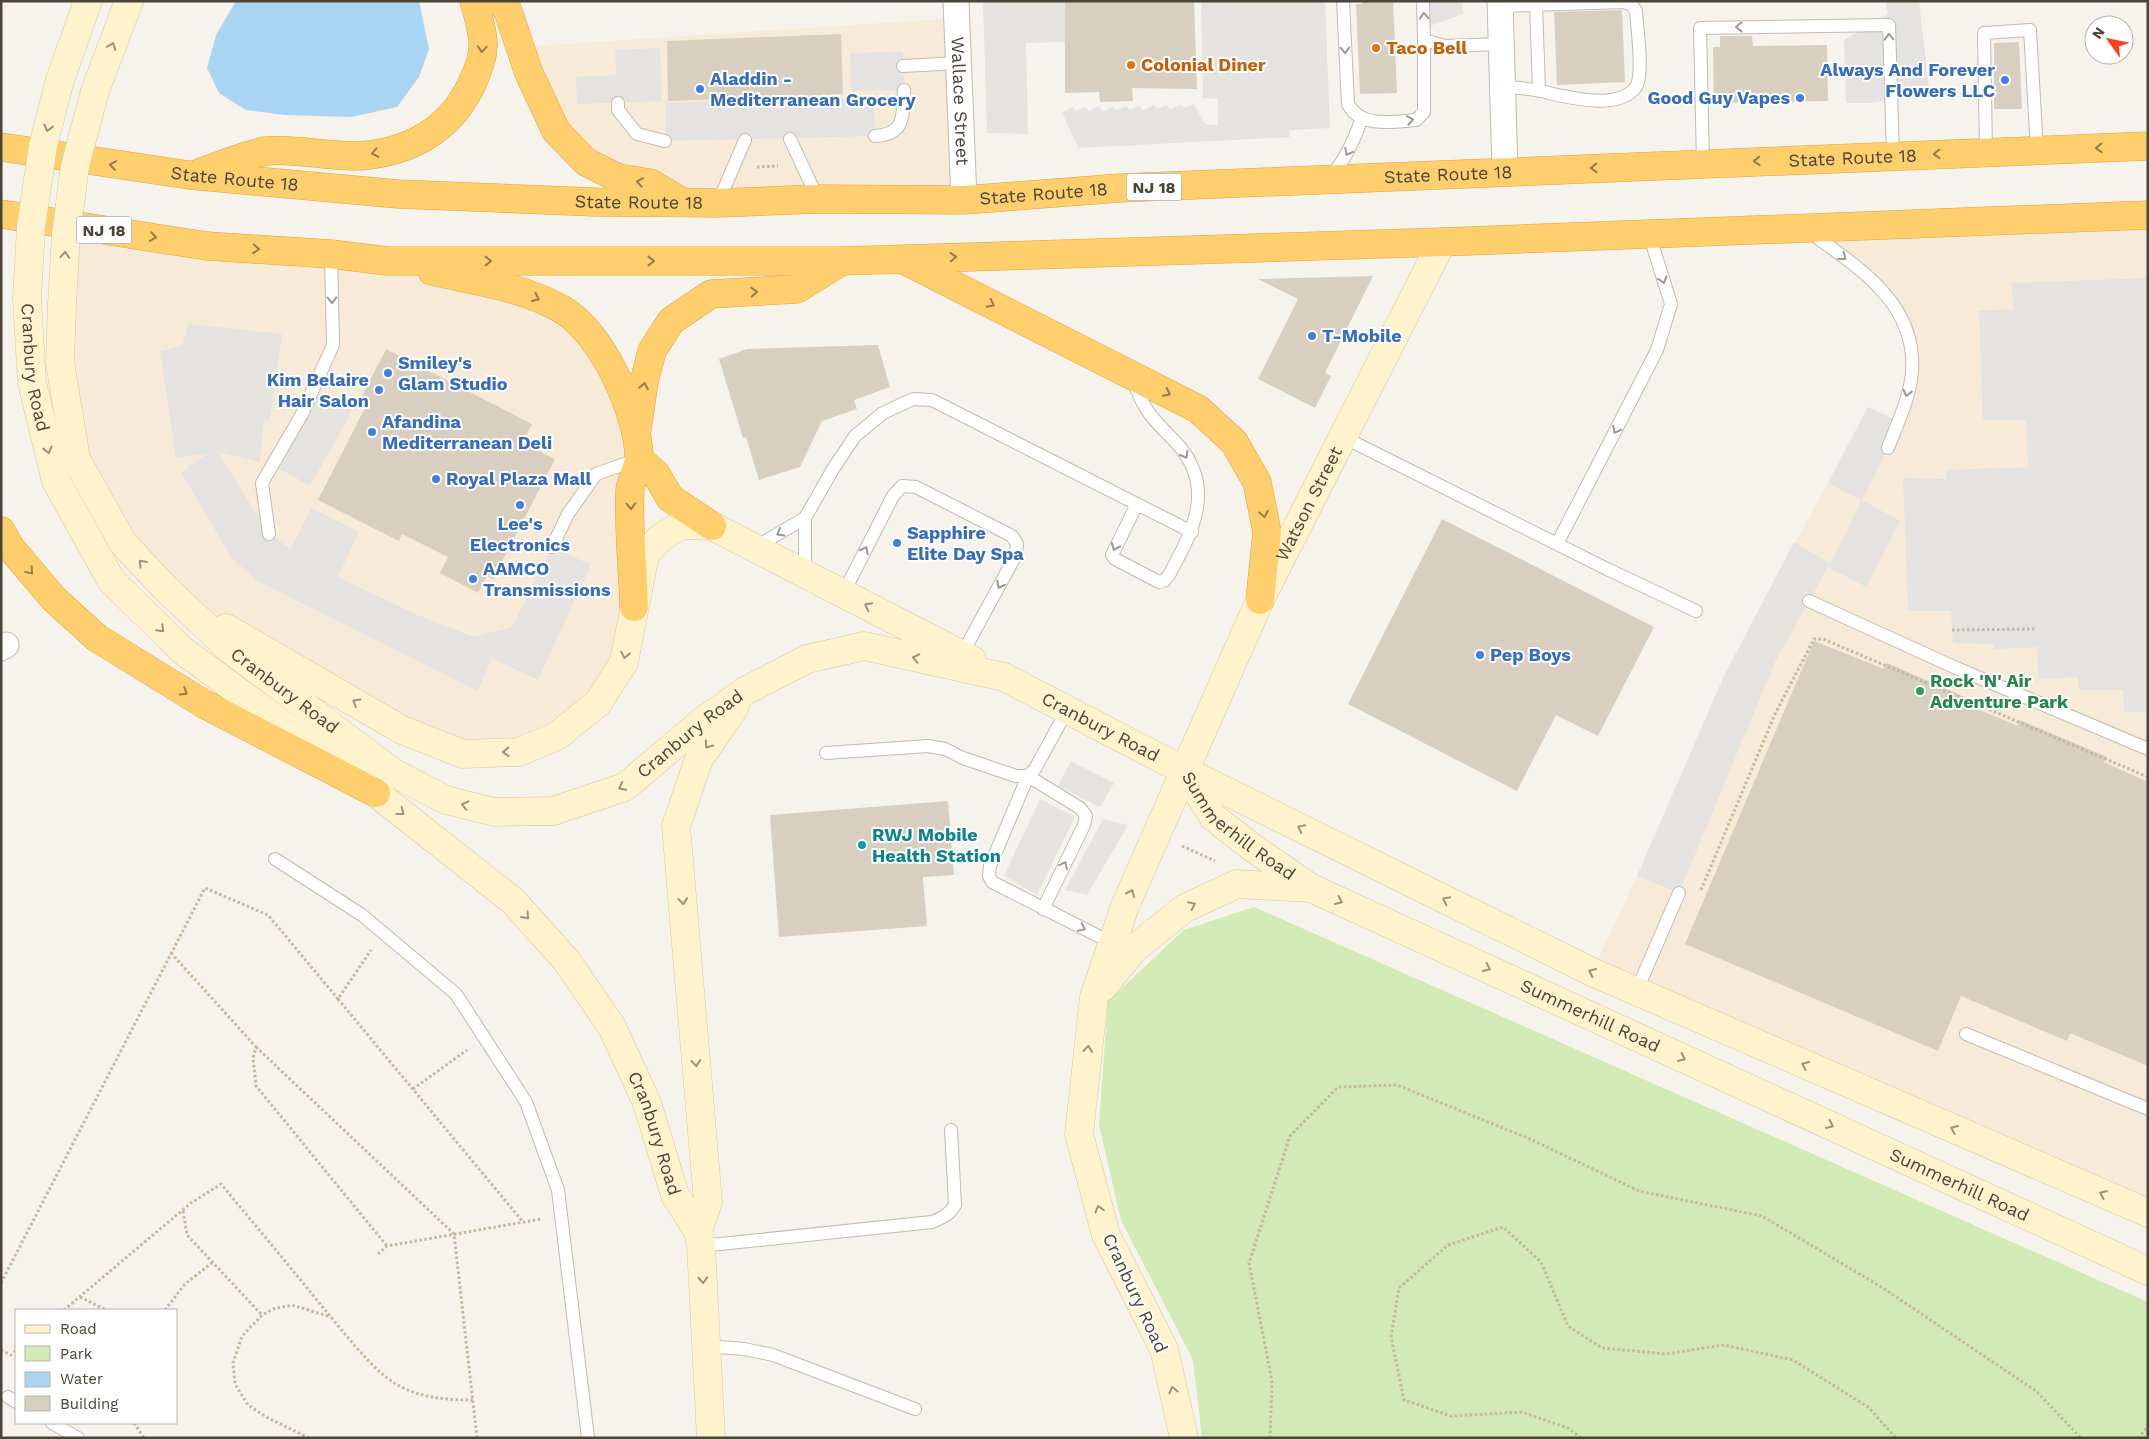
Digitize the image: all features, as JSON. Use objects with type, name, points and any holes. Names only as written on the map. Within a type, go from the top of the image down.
[{"type":"highway","points":[[190,176],[266,151],[369,155],[413,144],[439,129],[457,110],[471,87],[481,62],[483,43],[481,22],[474,1]]},
{"type":"highway","points":[[500,1],[508,11],[528,71],[556,131],[586,162],[618,178],[650,183],[683,203]]},
{"type":"highway","name":"State Route 18","points":[[1,147],[190,176],[398,194],[594,202],[718,203],[818,199],[964,200],[1120,188],[2148,146]]},
{"type":"highway","name":"NJ 18","points":[[1,214],[207,246],[331,254],[387,261],[842,261],[1442,242],[2148,215]]},
{"type":"highway","points":[[901,259],[1198,408],[1234,442],[1257,482],[1267,532],[1260,600]]},
{"type":"highway","points":[[387,261],[527,294],[564,310],[588,332],[615,372],[638,446],[670,498],[712,526]]},
{"type":"highway","points":[[634,607],[630,488],[638,446],[644,382],[652,351],[671,321],[711,294],[797,289],[842,261]]},
{"type":"highway","points":[[1,531],[10,547],[54,599],[97,638],[204,704],[376,793]]},
{"type":"main road","name":"Cranbury Road","points":[[88,1],[60,80],[43,146],[31,227],[27,299],[32,383],[56,481],[111,580],[182,650],[376,793],[513,901],[566,960],[612,1027],[647,1103],[675,1195],[700,1239]]},
{"type":"main road","name":"Cranbury Road","points":[[129,1],[95,91],[75,166],[67,222],[60,363],[76,459],[123,543],[164,588],[232,651],[394,773],[446,800],[494,812],[554,811],[625,787],[702,721],[746,691],[807,659],[864,646],[959,661],[1004,677],[1185,771],[1125,906],[1094,997],[1079,1134],[1106,1235],[1164,1349],[1184,1438]]},
{"type":"main road","name":"Watson Street","points":[[1185,771],[1260,600],[1442,242]]},
{"type":"main road","points":[[164,588],[238,635],[402,730],[463,754],[519,752],[557,736],[598,703],[624,662],[646,555],[660,538],[681,525],[712,526],[843,594],[959,661]]},
{"type":"main road","points":[[710,1438],[700,1239],[708,1202],[676,826],[698,759],[746,691]]},
{"type":"main road","name":"Summerhill Road","points":[[1185,771],[1213,817],[1253,848],[1311,888],[2148,1271]]},
{"type":"main road","name":"Summerhill Road","points":[[1185,771],[1592,972],[2148,1213]]},
{"type":"main road","points":[[1094,997],[1134,949],[1185,908],[1237,884],[1311,888]]},
{"type":"street","name":"Wallace Street","points":[[956,1],[964,200]]},
{"type":"street","points":[[1500,4],[1505,172]]},
{"type":"lane","points":[[1343,1],[1348,104],[1353,113],[1362,118],[1384,122],[1416,120],[1424,112],[1423,1]]},
{"type":"lane","points":[[1500,4],[1536,5],[1623,2],[1630,4],[1636,11],[1639,74],[1636,86],[1626,95],[1615,99],[1565,97],[1539,90],[1502,86]]},
{"type":"lane","points":[[1536,5],[1539,90]]},
{"type":"lane","points":[[1703,164],[1700,28],[1889,24],[1893,156]]},
{"type":"lane","points":[[1986,152],[1984,32],[2030,30],[2037,150]]},
{"type":"lane","points":[[1424,40],[1445,46],[1501,44]]},
{"type":"lane","points":[[903,66],[959,62]]},
{"type":"lane","points":[[875,136],[885,136],[895,131],[902,123],[904,90]]},
{"type":"lane","points":[[618,103],[618,110],[637,134],[665,141]]},
{"type":"lane","points":[[1327,181],[1342,164],[1354,141],[1362,118]]},
{"type":"lane","points":[[790,139],[818,199]]},
{"type":"lane","points":[[718,203],[745,140]]},
{"type":"lane","points":[[1804,228],[1851,263],[1888,296],[1902,318],[1911,344],[1912,372],[1906,398],[1888,448]]},
{"type":"lane","points":[[1557,544],[1657,350],[1671,304],[1649,234]]},
{"type":"lane","points":[[269,534],[262,483],[302,414],[333,345],[331,254]]},
{"type":"lane","points":[[1128,373],[1147,411],[1182,449],[1191,466],[1198,486],[1198,506],[1192,532],[1164,581],[1159,582],[1115,559],[1112,555],[1137,504]]},
{"type":"lane","points":[[805,574],[806,518],[833,470],[856,436],[883,412],[913,399],[932,400],[1192,532]]},
{"type":"lane","points":[[1343,437],[1557,544],[1696,610]]},
{"type":"lane","points":[[552,547],[568,514],[596,474],[638,446]]},
{"type":"lane","points":[[843,594],[893,496],[902,486],[916,487],[1012,536],[1017,544],[1016,555],[959,661]]},
{"type":"lane","points":[[754,548],[806,518]]},
{"type":"lane","points":[[1808,601],[1954,667],[2148,749]]},
{"type":"lane","points":[[1067,710],[1035,770],[1028,776],[990,866],[989,876],[992,882],[1112,943]]},
{"type":"lane","points":[[826,752],[928,746],[945,749],[963,758],[1016,776],[1028,776],[1080,808],[1086,816],[1084,825],[1042,909]]},
{"type":"lane","points":[[275,859],[362,915],[456,994],[526,1102],[558,1190],[588,1438]]},
{"type":"lane","points":[[1636,992],[1679,893]]},
{"type":"lane","points":[[1966,1034],[2148,1109]]},
{"type":"lane","points":[[700,1239],[932,1222],[942,1218],[951,1212],[955,1205],[951,1130]]},
{"type":"lane","points":[[706,1346],[744,1349],[773,1355],[915,1409]]},
{"type":"lane","points":[[54,1424],[78,1438]]},
{"type":"path","points":[[754,167],[781,166]]},
{"type":"path","points":[[1952,630],[2036,630]]},
{"type":"path","points":[[1699,896],[1775,714],[1814,639],[1823,640],[2148,777]]},
{"type":"path","points":[[1175,842],[1222,865]]},
{"type":"path","points":[[1205,857],[1209,850]]},
{"type":"path","points":[[1,1283],[205,888],[268,915],[523,1222]]},
{"type":"path","points":[[338,999],[383,932]]},
{"type":"path","points":[[171,953],[256,1047],[454,1234],[477,1438]]},
{"type":"path","points":[[413,1089],[484,1037]]},
{"type":"path","points":[[256,1047],[253,1058],[256,1086],[388,1246]]},
{"type":"path","points":[[1270,1438],[1272,1381],[1249,1263],[1290,1136],[1338,1087],[1397,1085],[1530,1139],[1639,1191],[1762,1216],[1883,1288],[2036,1391],[2081,1438]]},
{"type":"path","points":[[65,1309],[182,1210],[221,1184],[332,1318],[379,1370],[396,1384],[420,1394],[447,1400],[473,1400]]},
{"type":"path","points":[[182,1210],[187,1235],[262,1315]]},
{"type":"path","points":[[378,1254],[388,1246],[561,1215]]},
{"type":"path","points":[[1581,1438],[1568,1428],[1522,1412],[1451,1416],[1404,1400],[1391,1337],[1399,1288],[1448,1245],[1503,1227],[1541,1262],[1568,1326],[1602,1348],[1666,1354],[1724,1345],[1793,1360],[1868,1407],[1896,1438]]},
{"type":"path","points":[[166,1309],[185,1284],[213,1262]]},
{"type":"path","points":[[80,1297],[104,1309]]},
{"type":"path","points":[[310,1438],[268,1418],[248,1405],[236,1384],[233,1363],[242,1336],[262,1315],[273,1308],[292,1305],[332,1318]]},
{"type":"path","points":[[1,1350],[15,1357]]},
{"type":"path","points":[[11,1355],[15,1351]]},
{"type":"path","points":[[135,1424],[144,1438]]},
{"type":"path","points":[[2138,1438],[2148,1427]]},
{"type":"shaded area","points":[[983,1],[1065,1],[1065,42],[1026,43],[1028,134],[987,133]]},
{"type":"shaded area","points":[[1201,1],[1325,1],[1330,128],[1290,130],[1290,137],[1078,148],[1062,112],[1073,107],[1075,111],[1085,107],[1089,111],[1099,106],[1103,111],[1113,107],[1116,110],[1126,106],[1130,110],[1139,106],[1143,110],[1154,105],[1157,109],[1166,105],[1170,109],[1181,105],[1184,108],[1194,104],[1205,124],[1218,125],[1218,99],[1203,98]]},
{"type":"shaded area","points":[[1423,1],[1462,1],[1463,14],[1424,28]]},
{"type":"shaded area","points":[[1886,1],[1919,1],[1930,97],[1903,98],[1870,103],[1846,103],[1844,40],[1888,14]]},
{"type":"shaded area","points":[[957,18],[964,200],[718,203],[586,162],[520,47]]},
{"type":"shaded area","points":[[660,48],[662,101],[577,104],[576,77],[616,75],[615,50]]},
{"type":"shaded area","points":[[903,52],[904,90],[851,91],[850,53]]},
{"type":"shaded area","points":[[874,97],[875,136],[665,141],[666,103]]},
{"type":"shaded area","points":[[2148,215],[2148,1213],[1592,972],[1637,876],[1724,676],[1868,407],[1898,421],[1911,344],[1888,296],[1804,228]]},
{"type":"shaded area","points":[[70,224],[387,261],[563,310],[636,434],[634,607],[598,703],[519,752],[402,730],[165,588],[76,459]]},
{"type":"shaded area","points":[[2148,278],[2148,712],[2124,712],[2123,690],[2079,690],[2078,677],[2038,679],[2037,647],[1994,649],[1993,644],[1953,643],[1951,611],[1908,611],[1903,478],[1946,479],[1946,470],[2028,467],[2026,420],[1983,420],[1979,311],[2013,309],[2012,283]]},
{"type":"shaded area","points":[[188,324],[282,334],[270,420],[264,419],[260,462],[218,452],[269,534],[291,549],[311,508],[359,532],[338,577],[415,614],[474,637],[512,627],[552,547],[591,565],[538,680],[492,658],[478,691],[257,581],[231,557],[181,472],[207,454],[176,458],[160,351],[182,346]]},
{"type":"shaded area","points":[[313,390],[352,411],[310,486],[273,465]]},
{"type":"shaded area","points":[[1868,407],[1898,421],[1888,448],[1862,500],[1900,521],[1866,587],[1828,567],[1775,662],[1679,893],[1637,876],[1724,676],[1794,542],[1830,563],[1847,532],[1861,500],[1828,483]]},
{"type":"shaded area","points":[[1071,761],[1114,783],[1100,807],[1058,786]]},
{"type":"shaded area","points":[[1040,799],[1075,817],[1037,895],[1004,876]]},
{"type":"shaded area","points":[[1103,819],[1128,825],[1087,895],[1065,890]]},
{"type":"green space","points":[[1254,907],[2148,1302],[2148,1438],[1202,1438],[1193,1360],[1121,1220],[1099,1125],[1108,1001],[1184,930]]},
{"type":"water","points":[[236,1],[419,1],[429,49],[419,77],[397,107],[351,117],[285,115],[246,110],[219,93],[207,68],[216,35]]},
{"type":"building","name":"Colonial Diner","points":[[1065,1],[1194,1],[1197,89],[1132,88],[1133,101],[1100,102],[1099,92],[1065,93]]},
{"type":"building","name":"Taco Bell","points":[[1362,1],[1393,1],[1397,93],[1360,94],[1356,4],[1362,4]]},
{"type":"building","points":[[1622,10],[1625,82],[1557,85],[1554,12]]},
{"type":"building","points":[[841,34],[843,94],[668,101],[667,41]]},
{"type":"building","points":[[1720,36],[1752,36],[1753,46],[1827,45],[1828,101],[1714,103],[1713,47],[1720,47]]},
{"type":"building","points":[[2019,42],[2022,109],[1994,109],[1994,43]]},
{"type":"building","name":"T-Mobile","points":[[1373,276],[1325,373],[1331,376],[1315,408],[1258,379],[1298,299],[1258,279]]},
{"type":"building","points":[[878,345],[890,387],[854,400],[857,409],[822,421],[800,467],[759,480],[746,437],[743,438],[719,359],[747,349]]},
{"type":"building","name":"Royal Plaza Mall","points":[[386,349],[532,424],[522,442],[555,459],[493,579],[487,576],[478,593],[440,573],[448,557],[402,534],[399,541],[318,500],[368,402],[361,398]]},
{"type":"building","points":[[1442,519],[1654,627],[1598,736],[1556,715],[1517,791],[1348,704]]},
{"type":"building","points":[[1814,641],[1884,669],[1887,663],[1974,701],[1970,706],[2018,726],[2020,720],[2107,757],[2104,762],[2148,782],[2148,1066],[2070,1033],[2067,1041],[1961,996],[1938,1051],[1685,944]]},
{"type":"building","name":"RWJ Mobile Health Station","points":[[948,801],[954,875],[923,877],[927,926],[779,937],[770,815]]},
{"type":"place","name":"Taco Bell","points":[[1376,48]]},
{"type":"place","name":"Colonial Diner","points":[[1131,65]]},
{"type":"place","name":"Always And Forever Flowers LLC","points":[[2005,80]]},
{"type":"place","name":"Aladdin - Mediterranean Grocery","points":[[700,89]]},
{"type":"place","name":"Good Guy Vapes","points":[[1800,98]]},
{"type":"place","name":"T-Mobile","points":[[1312,336]]},
{"type":"place","name":"Smiley's Glam Studio","points":[[388,373]]},
{"type":"place","name":"Kim Belaire Hair Salon","points":[[379,390]]},
{"type":"place","name":"Afandina Mediterranean Deli","points":[[372,432]]},
{"type":"place","name":"Royal Plaza Mall","points":[[436,479]]},
{"type":"place","name":"Lee's Electronics","points":[[520,505]]},
{"type":"place","name":"Sapphire Elite Day Spa","points":[[897,543]]},
{"type":"place","name":"AAMCO Transmissions","points":[[473,579]]},
{"type":"place","name":"Pep Boys","points":[[1480,655]]},
{"type":"place","name":"Rock 'N' Air Adventure Park","points":[[1920,691]]},
{"type":"place","name":"RWJ Mobile Health Station","points":[[862,845]]}]
